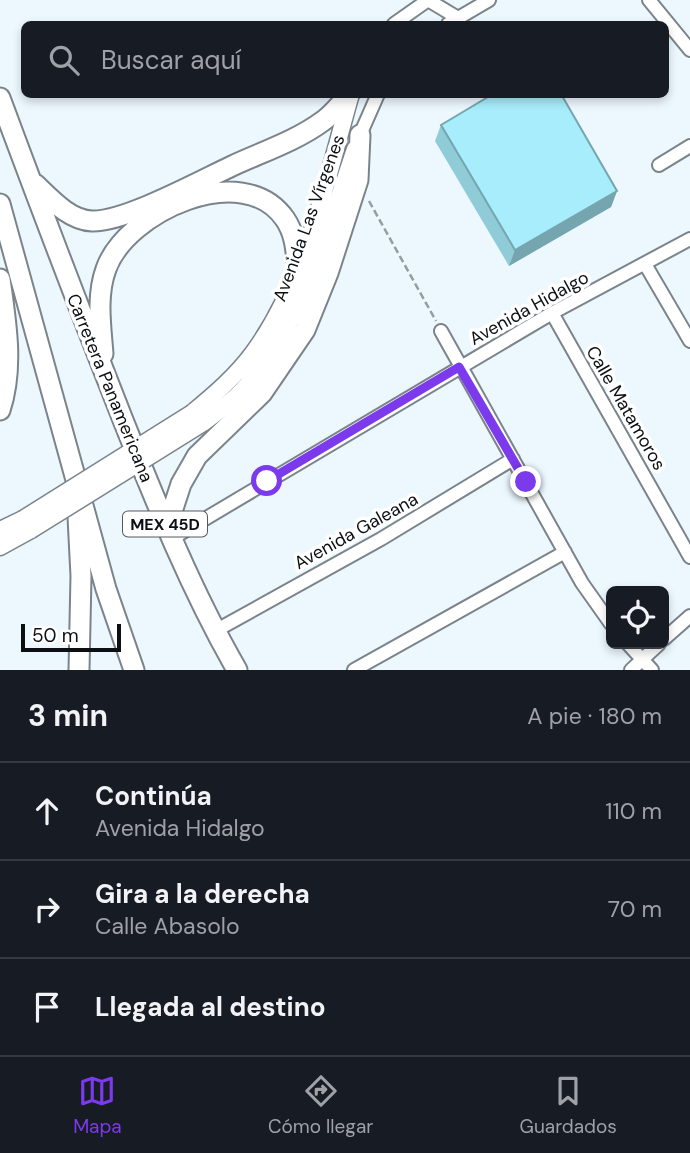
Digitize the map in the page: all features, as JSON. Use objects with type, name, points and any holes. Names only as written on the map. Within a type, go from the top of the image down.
[{"type":"highway","name":"Carretera Panamericana","points":[[0,98],[169,533],[215,631],[237,670]]},
{"type":"highway","points":[[30,180],[54,202],[80,219],[106,220],[144,207],[307,131],[328,117],[346,98]]},
{"type":"highway","points":[[169,533],[181,484],[197,456],[262,393],[305,330],[328,273],[358,180],[360,135]]},
{"type":"highway","points":[[105,373],[100,306],[102,281],[117,248],[149,218],[205,194],[218,191],[248,193],[276,208],[286,220],[295,241],[298,271]]},
{"type":"highway","points":[[0,204],[106,589],[134,670]]},
{"type":"highway","points":[[0,279],[8,341],[8,374],[0,410]]},
{"type":"highway","points":[[74,467],[81,576],[79,670]]},
{"type":"main road","name":"Avenida Las Vírgenes","points":[[198,418],[252,354],[281,308],[298,271],[349,98]]},
{"type":"main road","name":"Avenida Las Vírgenes","points":[[0,547],[27,525],[198,418],[231,401],[250,382],[294,314],[317,259],[360,135]]},
{"type":"main road","name":"Avenida Las Vírgenes","points":[[0,530],[27,525]]},
{"type":"street","points":[[398,21],[428,0],[453,21],[489,0]]},
{"type":"street","points":[[649,0],[666,21]]},
{"type":"street","points":[[669,24],[690,50]]},
{"type":"street","name":"Avenida Las Vírgenes","points":[[360,135],[377,98]]},
{"type":"street","points":[[659,165],[690,146]]},
{"type":"street","name":"Avenida Hidalgo","points":[[169,533],[552,313],[690,239]]},
{"type":"street","points":[[645,264],[690,341]]},
{"type":"street","name":"Calle Matamoros","points":[[552,313],[690,557]]},
{"type":"street","points":[[441,331],[592,600],[606,618]]},
{"type":"street","name":"Avenida Galeana","points":[[215,631],[381,539],[513,459]]},
{"type":"street","points":[[354,670],[565,552]]},
{"type":"street","points":[[669,634],[690,615]]},
{"type":"street","points":[[633,649],[652,670]]},
{"type":"street","points":[[631,670],[653,649]]},
{"type":"path","points":[[358,180],[441,331]]},
{"type":"building","points":[[486,98],[563,98],[617,191],[515,250],[441,125]]},
{"type":"route","points":[[267,481],[459,367],[526,482]]}]
